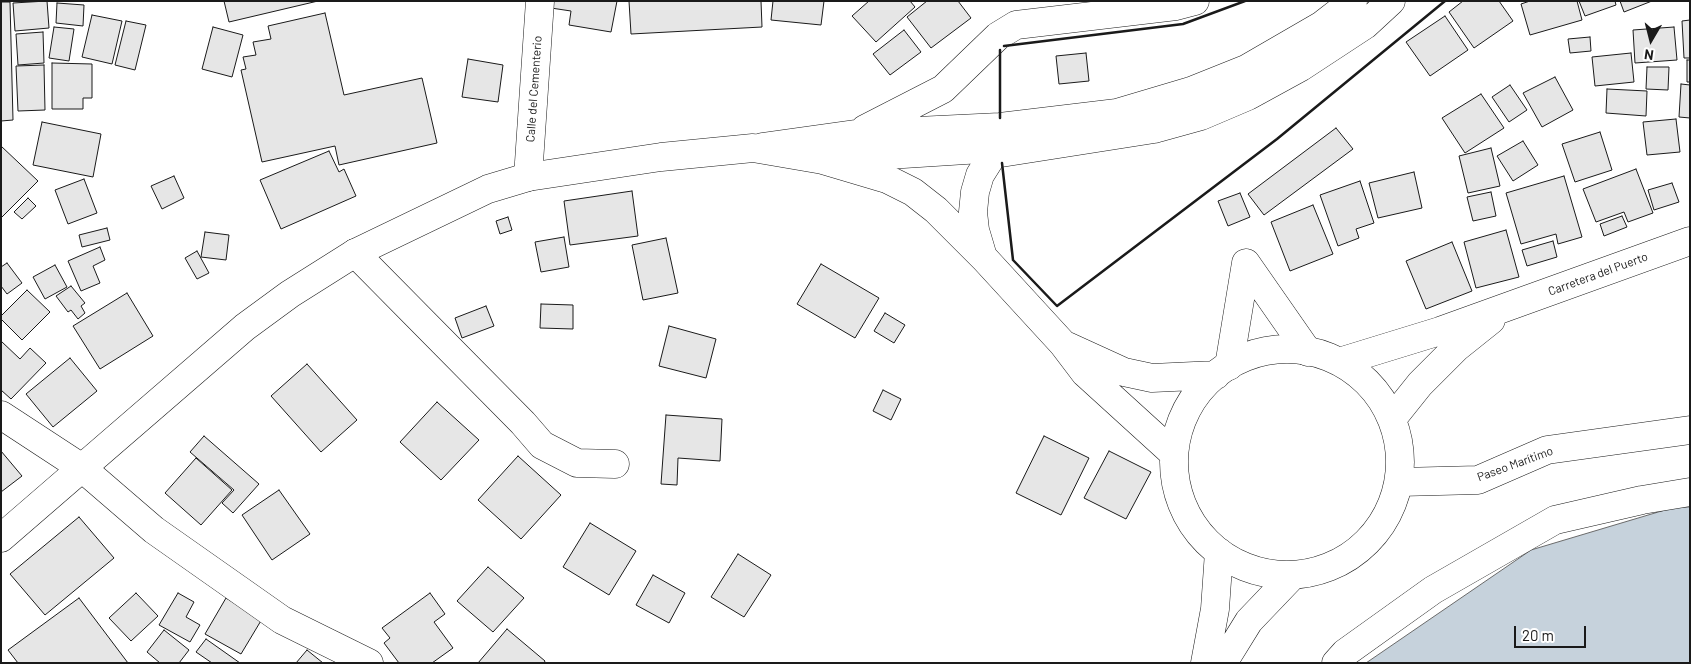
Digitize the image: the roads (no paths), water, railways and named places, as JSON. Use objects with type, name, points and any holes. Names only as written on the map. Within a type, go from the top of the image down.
[{"type":"main road","name":"Calle del Cementerio","points":[[528,177],[540,1]]},
{"type":"main road","points":[[855,134],[943,89],[998,36],[1016,25],[1176,6],[1195,1]]},
{"type":"main road","points":[[1,538],[245,327],[290,294],[355,253],[488,189],[528,177],[661,157],[753,148],[855,134],[1000,127],[1117,113],[1191,91],[1246,69],[1322,25],[1353,1]]},
{"type":"main road","points":[[997,148],[1001,153],[1136,132],[1201,116],[1248,96],[1301,67],[1365,24],[1391,1]]},
{"type":"main road","points":[[753,148],[824,160],[887,180],[913,192],[936,210],[984,258],[1063,344],[1085,374],[1174,454]]},
{"type":"main road","points":[[824,160],[997,148]]},
{"type":"main road","points":[[984,258],[975,230],[973,212],[980,175],[997,148]]},
{"type":"main road","name":"Carretera del Puerto","points":[[1339,362],[1393,347],[1506,308],[1649,254],[1690,241]]},
{"type":"main road","points":[[355,253],[524,422],[542,445],[576,463],[615,464]]},
{"type":"main road","points":[[1222,370],[1246,263],[1308,352]]},
{"type":"main road","name":"Carretera del Puerto","points":[[1392,419],[1420,384],[1456,348],[1506,308]]},
{"type":"main road","points":[[1063,344],[1124,372],[1152,378],[1222,370]]},
{"type":"main road","points":[[1281,350],[1308,352],[1339,362],[1361,377],[1380,396],[1392,419],[1400,450],[1400,482],[1393,505],[1381,527],[1357,552],[1327,569],[1293,575],[1266,573],[1242,566],[1219,552],[1199,532],[1184,508],[1176,482],[1174,454],[1178,431],[1187,410],[1200,391],[1222,370],[1254,355],[1281,350]]},
{"type":"main road","points":[[1,415],[82,468],[154,530],[282,620],[368,663]]},
{"type":"main road","name":"Paseo Marítimo","points":[[1400,482],[1478,480],[1547,450],[1690,430]]},
{"type":"main road","points":[[1336,663],[1345,653],[1432,590],[1555,520],[1642,500],[1690,492]]},
{"type":"main road","points":[[1205,663],[1215,608],[1219,552]]},
{"type":"main road","points":[[1223,663],[1249,621],[1293,575]]}]
